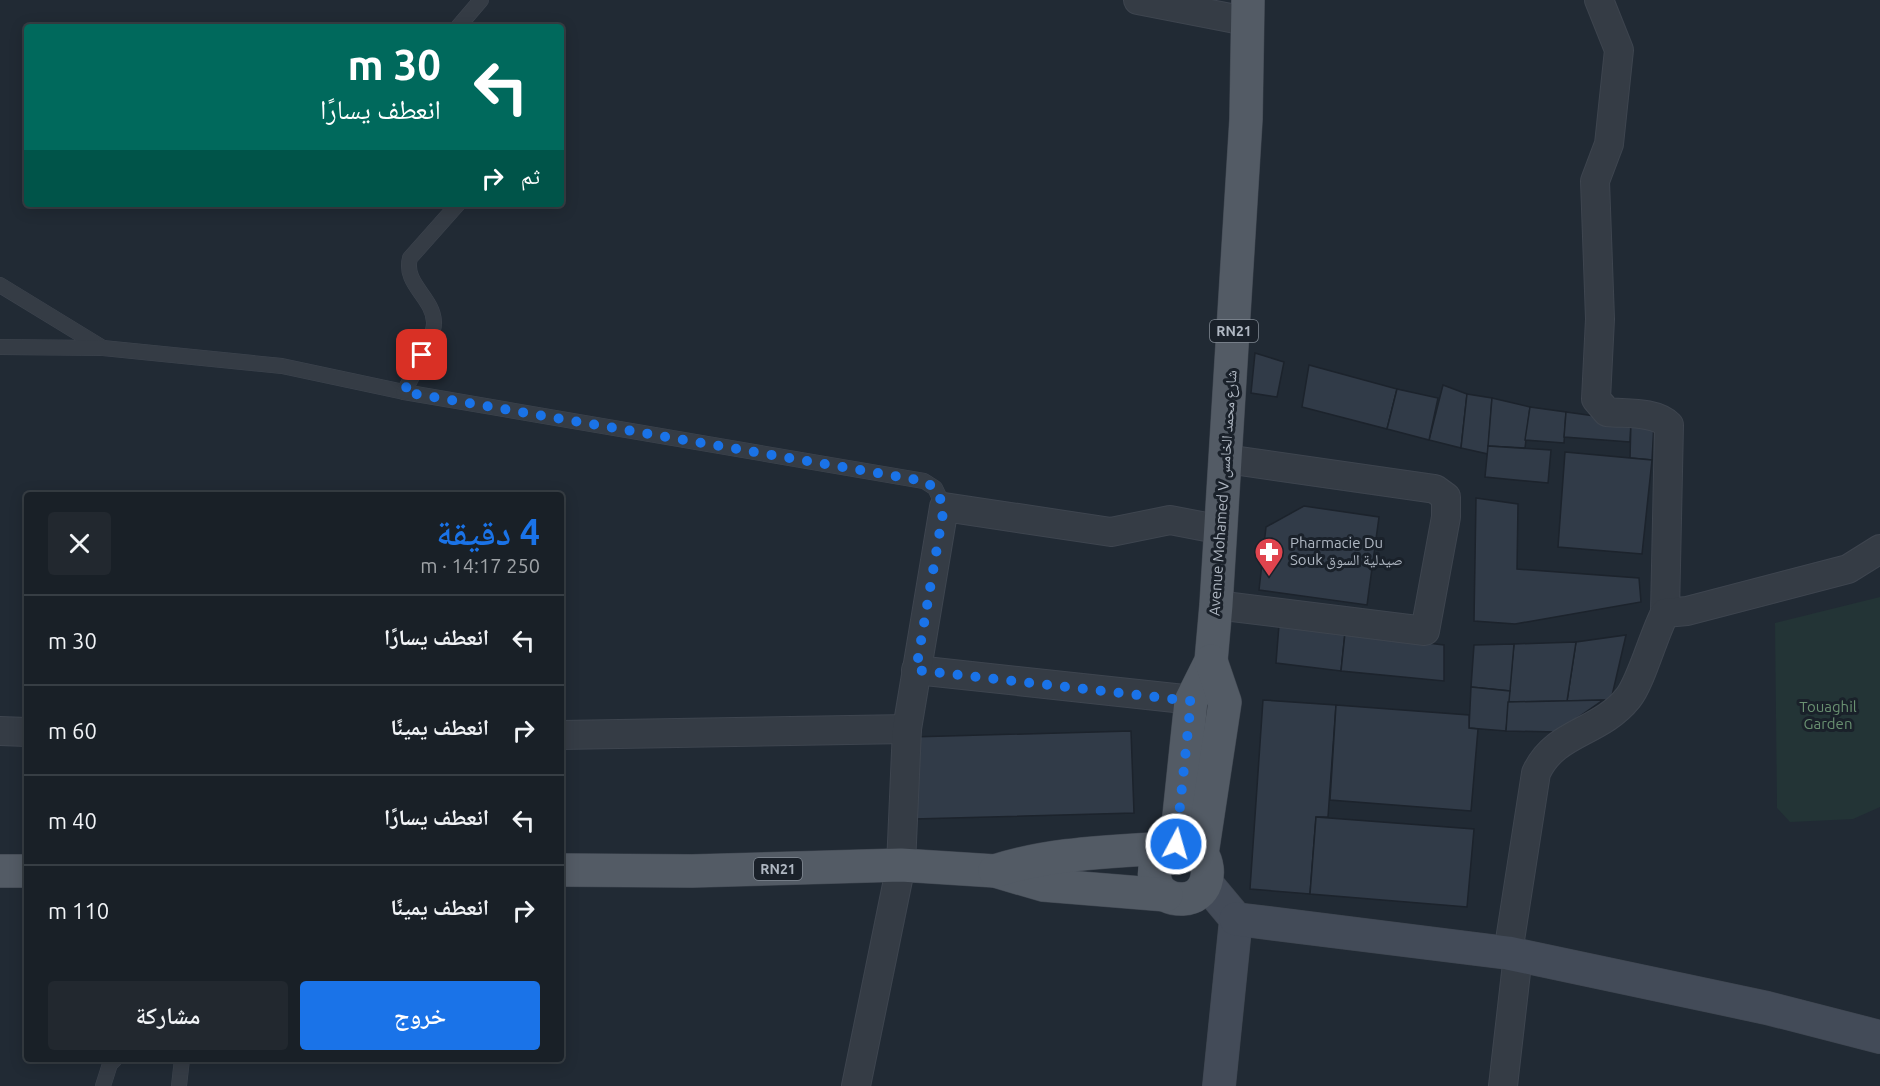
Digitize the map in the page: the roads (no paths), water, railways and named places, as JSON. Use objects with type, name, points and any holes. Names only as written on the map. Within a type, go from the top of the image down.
[{"type":"main road","name":"Avenue Mohamed V شارع محمد الخامس","points":[[1188,857],[1191,701],[1211,661],[1216,605],[1246,119],[1247,11]]},
{"type":"main road","name":"Avenue Mohamed V شارع محمد الخامس","points":[[1188,857],[1225,702],[1211,661]]},
{"type":"main road","name":"RN21","points":[[564,870],[692,871],[901,865],[995,871],[1043,885],[1167,895],[1174,898],[1189,898],[1202,889],[1188,857],[1052,856],[995,871]]},
{"type":"main road","name":"Avenue Mohamed V شارع محمد الخامس","points":[[1167,895],[1160,888],[1153,871],[1155,862],[1188,857]]},
{"type":"main road","points":[[0,871],[24,871]]},
{"type":"street","points":[[1138,0],[1247,11]]},
{"type":"street","points":[[1503,1086],[1513,954],[1536,773],[1543,758],[1556,744],[1593,727],[1629,697],[1665,613],[1669,425],[1663,419],[1653,416],[1607,412],[1596,399],[1600,318],[1595,181],[1609,144],[1620,50],[1599,0]]},
{"type":"street","points":[[1216,605],[1425,632],[1446,517],[1446,497],[1435,489],[1226,459]]},
{"type":"street","points":[[856,1086],[901,865],[907,729],[944,507],[1111,532],[1170,520],[1221,530]]},
{"type":"street","points":[[1848,569],[1880,549]]},
{"type":"street","points":[[1665,613],[1687,611],[1880,562]]},
{"type":"street","points":[[916,670],[1191,701],[1225,702]]},
{"type":"street","points":[[564,735],[907,729]]},
{"type":"street","points":[[0,731],[24,732]]},
{"type":"street","points":[[1188,857],[1236,919],[1219,1086]]},
{"type":"street","points":[[1236,919],[1513,954],[1767,1008],[1880,1037]]},
{"type":"lane","points":[[461,24],[481,0]]},
{"type":"lane","points":[[404,392],[435,324],[432,307],[409,277],[410,258],[455,207]]},
{"type":"lane","points":[[0,285],[103,348]]},
{"type":"lane","points":[[0,347],[103,348],[282,366],[404,392],[924,481],[935,488],[944,507]]},
{"type":"lane","points":[[103,1086],[112,1062]]},
{"type":"lane","points":[[178,1062],[179,1086]]},
{"type":"place","name":"Pharmacie Du Souk صيدلية السوق","points":[[1269,578]]},
{"type":"park label","name":"Touaghil Garden","points":[[1828,716]]}]
